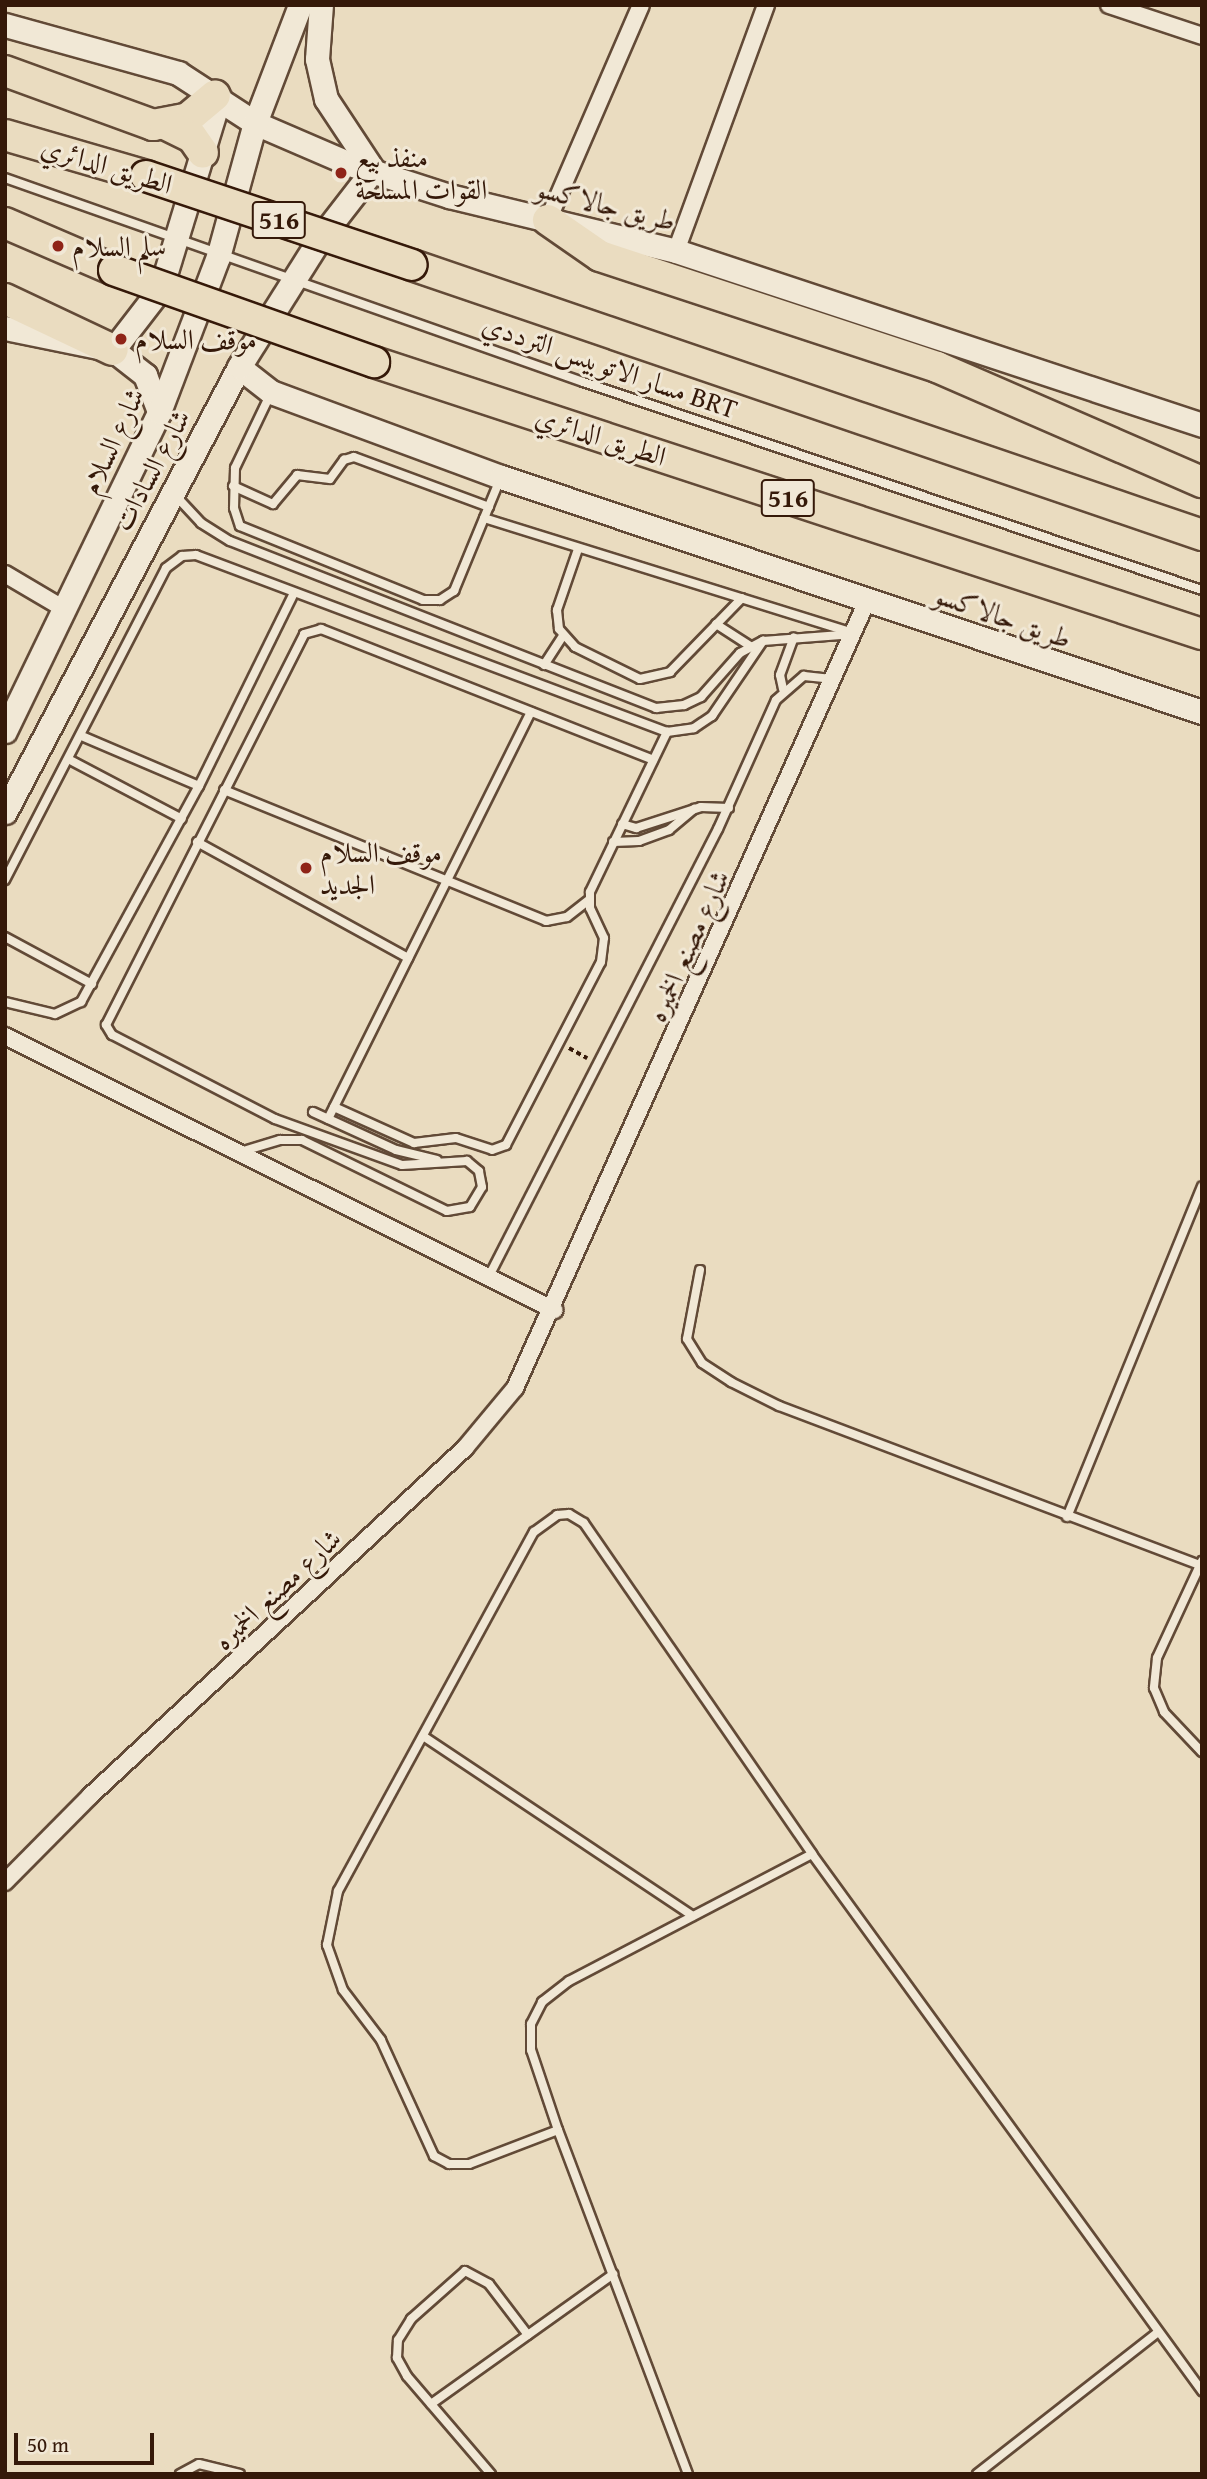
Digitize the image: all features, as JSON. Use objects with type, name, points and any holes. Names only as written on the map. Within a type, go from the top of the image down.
[{"type":"highway","points":[[5,71],[130,121],[165,124],[192,136],[203,153]]},
{"type":"highway","points":[[165,124],[188,118],[217,97]]},
{"type":"highway","name":"الطريق الدائري","points":[[5,135],[146,176],[1202,535]]},
{"type":"highway","points":[[548,220],[600,256],[937,368],[1202,482]]},
{"type":"highway","name":"الطريق الدائري","points":[[5,223],[114,270],[374,362],[1202,634]]},
{"type":"highway","points":[[5,299],[113,350]]},
{"type":"street","name":"شارع السلام","points":[[5,731],[66,610],[159,412],[218,257],[255,123],[300,5]]},
{"type":"street","points":[[321,5],[317,59],[326,99],[373,170]]},
{"type":"street","points":[[548,220],[640,5]]},
{"type":"street","points":[[676,251],[766,5]]},
{"type":"street","points":[[1109,5],[1202,36]]},
{"type":"street","name":"طريق جالاكسو","points":[[5,25],[166,68],[217,97],[255,123],[296,144],[373,170],[548,220],[676,251],[1202,425]]},
{"type":"street","points":[[113,350],[161,288],[203,153],[217,97]]},
{"type":"street","name":"شارع السادات","points":[[5,811],[239,367],[321,237],[373,170]]},
{"type":"street","points":[[5,328],[113,350],[145,375],[159,412]]},
{"type":"street","name":"طريق جالاكسو","points":[[239,367],[271,393],[501,477],[1202,712]]},
{"type":"street","points":[[5,574],[66,610]]},
{"type":"street","name":"شارع مصنع الخميره","points":[[5,1882],[90,1796],[465,1448],[515,1388],[554,1310],[855,634],[867,601]]},
{"type":"street","points":[[5,1036],[554,1310]]},
{"type":"lane","name":"مسار الاتوبيس الترددي BRT","points":[[5,178],[583,382],[1202,590]]},
{"type":"lane","points":[[271,393],[239,458],[233,486],[235,517],[247,531],[432,601],[454,591],[501,477]]},
{"type":"lane","points":[[233,486],[272,505],[297,475],[330,479],[344,460],[354,457],[489,507]]},
{"type":"lane","points":[[173,493],[201,523],[230,541],[656,708],[675,708],[701,697],[750,646],[763,641],[855,634]]},
{"type":"lane","points":[[484,518],[855,634]]},
{"type":"lane","points":[[544,665],[563,636],[557,610],[578,549]]},
{"type":"lane","points":[[5,880],[72,761],[176,558],[196,555],[667,732],[694,728],[712,716],[763,641]]},
{"type":"lane","points":[[5,1002],[63,1014],[81,1002],[182,819],[293,593]]},
{"type":"lane","points":[[563,636],[648,680],[670,672],[742,597]]},
{"type":"lane","points":[[716,624],[750,646]]},
{"type":"lane","points":[[238,1152],[280,1140],[302,1140],[447,1211],[470,1207],[482,1187],[479,1171],[460,1158],[402,1165],[371,1154],[275,1119],[108,1031],[107,1017],[300,641],[310,631],[321,629],[653,760]]},
{"type":"lane","points":[[488,1278],[729,808],[783,690],[782,667],[794,637]]},
{"type":"lane","points":[[783,690],[804,676],[835,679]]},
{"type":"lane","points":[[328,1119],[531,712]]},
{"type":"lane","points":[[223,790],[546,921],[567,917],[589,900],[613,842],[667,732]]},
{"type":"lane","points":[[83,737],[199,786]]},
{"type":"lane","points":[[72,761],[182,819]]},
{"type":"lane","points":[[622,824],[643,827],[694,808],[729,808]]},
{"type":"lane","points":[[613,842],[639,841],[669,830],[694,808]]},
{"type":"lane","points":[[197,842],[408,958]]},
{"type":"lane","points":[[334,1107],[414,1143],[456,1139],[502,1148],[560,1042],[603,954],[604,938],[589,900]]},
{"type":"lane","points":[[5,937],[92,984]]},
{"type":"lane","points":[[313,1112],[377,1143],[442,1161]]},
{"type":"lane","points":[[371,1154],[377,1143]]},
{"type":"lane","points":[[1067,1517],[1202,1186]]},
{"type":"lane","points":[[700,1270],[687,1339],[702,1363],[779,1406],[1067,1517],[1201,1564],[1157,1658],[1154,1688],[1164,1713],[1202,1752]]},
{"type":"lane","points":[[558,2130],[469,2164],[449,2164],[434,2156],[380,2040],[333,1968],[328,1931],[338,1891],[534,1532],[557,1515],[569,1514],[584,1523],[811,1854],[1202,2391]]},
{"type":"lane","points":[[423,1736],[693,1916]]},
{"type":"lane","points":[[688,2474],[558,2130],[531,2050],[531,2024],[542,2003],[569,1981],[811,1854]]},
{"type":"lane","points":[[491,2474],[431,2404],[397,2358],[398,2340],[451,2278],[465,2271],[478,2274],[528,2335]]},
{"type":"lane","points":[[431,2404],[613,2274]]},
{"type":"lane","points":[[977,2474],[1158,2332]]},
{"type":"lane","points":[[180,2474],[199,2464],[240,2474]]},
{"type":"path","points":[[560,1042],[598,1064]]},
{"type":"place","name":"منفذ بيع القوات المسلحة","points":[[341,173]]},
{"type":"place","name":"سلم السلام","points":[[58,246]]},
{"type":"place","name":"موقف السلام","points":[[121,339]]},
{"type":"place","name":"موقف السلام الجديد","points":[[306,868]]}]
